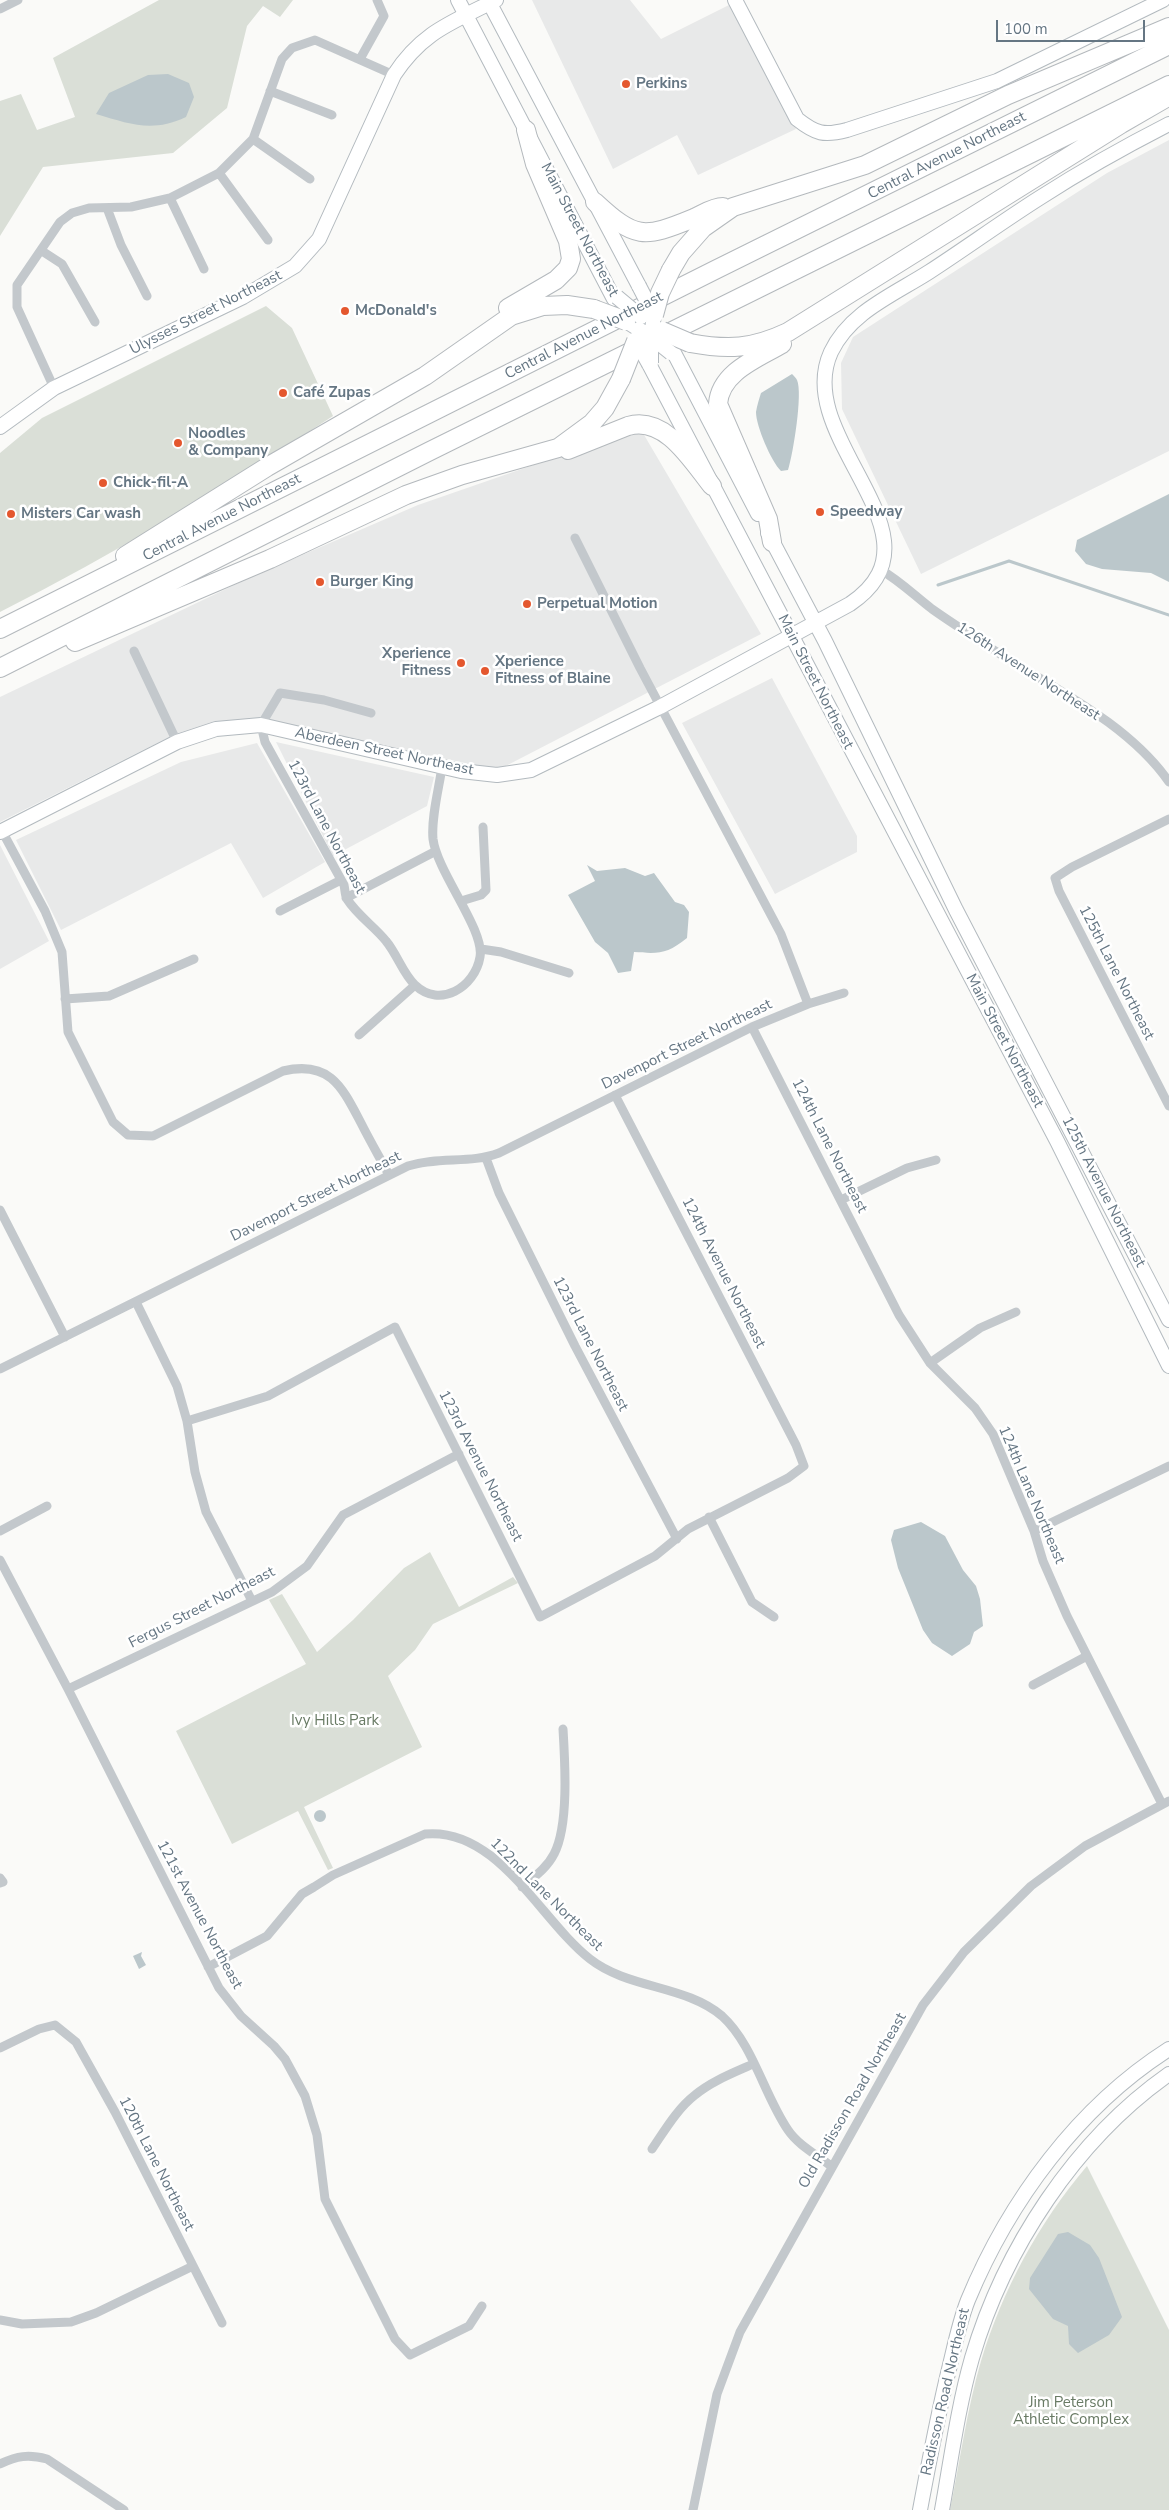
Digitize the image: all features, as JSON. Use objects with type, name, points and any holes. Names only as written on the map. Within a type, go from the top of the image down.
[{"type":"highway","points":[[0,669],[34,659],[270,559],[406,495],[454,478],[558,448],[592,423],[605,408],[621,379],[660,293],[681,253],[703,228],[733,207],[865,165],[977,110],[1169,28]]},
{"type":"highway","name":"Central Avenue Northeast","points":[[0,629],[715,270],[1169,45]]},
{"type":"highway","points":[[0,669],[598,367],[1169,84]]},
{"type":"highway","points":[[69,595],[138,547],[266,467],[425,376],[502,321],[527,310],[552,305],[594,309],[690,343],[719,348],[753,346],[788,332],[839,302],[1121,124],[1169,97]]},
{"type":"highway","points":[[462,350],[483,326],[503,311],[556,280],[569,264],[571,250],[535,164],[526,130]]},
{"type":"highway","points":[[595,202],[619,224],[641,233],[663,230],[719,207],[733,207]]},
{"type":"highway","points":[[772,542],[768,519],[720,412],[718,394],[724,384],[736,372],[792,338],[839,302]]},
{"type":"highway","points":[[558,448],[567,450],[636,424],[651,425],[662,430],[676,443],[712,486]]},
{"type":"main road","name":"Main Street Northeast","points":[[458,0],[614,296],[673,354],[816,623],[887,771]]},
{"type":"main road","points":[[735,0],[797,118],[808,128],[821,134],[836,133],[997,81],[1162,0]]},
{"type":"main road","name":"Main Street Northeast","points":[[491,1],[637,284],[651,366],[712,486],[1057,1141],[1169,1366]]},
{"type":"main road","name":"Ulysses Street Northeast","points":[[0,428],[54,388],[242,298],[295,266],[319,239],[394,75],[420,41],[491,1]]},
{"type":"main road","points":[[816,623],[858,599],[874,582],[881,570],[885,548],[882,525],[831,422],[825,399],[826,368],[840,336],[865,311],[928,273],[1042,196],[1103,159],[1169,124]]},
{"type":"main road","name":"Aberdeen Street Northeast","points":[[1,831],[178,742],[216,729],[261,725],[442,767],[497,775],[531,770],[660,707],[816,623]]},
{"type":"main road","name":"125th Avenue Northeast","points":[[887,771],[956,910],[1169,1320]]},
{"type":"main road","name":"Radisson Road Northeast","points":[[920,2510],[954,2347],[968,2301],[994,2245],[1019,2201],[1059,2147],[1123,2083],[1169,2049]]},
{"type":"main road","name":"Radisson Road Northeast","points":[[942,2510],[972,2358],[1005,2272],[1028,2229],[1080,2158],[1128,2105],[1169,2074]]},
{"type":"street","points":[[0,9],[18,0]]},
{"type":"street","points":[[360,59],[384,16],[377,0]]},
{"type":"street","points":[[54,388],[17,307],[17,285],[60,222],[72,213],[89,208],[132,207],[170,198],[196,187],[219,173],[253,139],[282,58],[292,48],[316,40],[394,75]]},
{"type":"street","points":[[270,91],[332,115]]},
{"type":"street","points":[[253,139],[310,179]]},
{"type":"street","points":[[219,173],[268,240]]},
{"type":"street","points":[[170,198],[204,269]]},
{"type":"street","points":[[107,208],[121,246],[147,296]]},
{"type":"street","points":[[42,251],[62,264],[95,322]]},
{"type":"street","points":[[575,538],[660,707],[781,934],[808,1004]]},
{"type":"street","name":"126th Avenue Northeast","points":[[881,570],[895,578],[932,608],[984,644],[1098,716],[1147,756],[1169,782]]},
{"type":"street","points":[[134,651],[178,742]]},
{"type":"street","points":[[261,725],[280,693],[324,700],[371,713]]},
{"type":"street","name":"123rd Lane Northeast","points":[[261,725],[265,742],[344,885],[346,898],[386,941],[415,985]]},
{"type":"street","points":[[359,1035],[415,985],[428,994],[450,994],[463,988],[476,970],[481,949],[460,901],[440,864],[433,838],[442,767]]},
{"type":"street","name":"125th Lane Northeast","points":[[1169,819],[1072,867],[1055,878],[1059,891],[1169,1106]]},
{"type":"street","points":[[460,901],[481,895],[486,890],[483,828]]},
{"type":"street","points":[[1,831],[45,911],[62,952],[68,1032],[113,1122],[128,1135],[153,1136],[283,1071],[305,1067],[316,1069],[336,1081],[344,1091],[389,1175]]},
{"type":"street","points":[[346,898],[436,851]]},
{"type":"street","points":[[280,912],[341,880]]},
{"type":"street","points":[[481,949],[488,949],[569,973]]},
{"type":"street","points":[[65,999],[109,996],[194,959]]},
{"type":"street","name":"Davenport Street Northeast","points":[[0,1369],[389,1175],[423,1161],[486,1158],[752,1027],[808,1004],[844,993]]},
{"type":"street","name":"124th Lane Northeast","points":[[752,1027],[842,1200],[899,1315],[930,1363],[975,1408],[988,1427],[1034,1531],[1047,1570],[1088,1656],[1165,1802]]},
{"type":"street","name":"124th Avenue Northeast","points":[[615,1095],[792,1437],[804,1466],[788,1478],[709,1518]]},
{"type":"street","name":"123rd Lane Northeast","points":[[486,1158],[499,1193],[563,1321],[677,1539]]},
{"type":"street","points":[[842,1200],[907,1168],[936,1160]]},
{"type":"street","points":[[0,1210],[65,1337]]},
{"type":"street","points":[[136,1302],[176,1386],[187,1422],[195,1472],[206,1512],[252,1601]]},
{"type":"street","points":[[930,1363],[980,1328],[1016,1312]]},
{"type":"street","name":"123rd Avenue Northeast","points":[[187,1422],[268,1396],[395,1328],[540,1617],[655,1556],[677,1539]]},
{"type":"street","name":"Fergus Street Northeast","points":[[68,1689],[272,1592],[307,1566],[343,1515],[459,1454]]},
{"type":"street","points":[[1034,1531],[1169,1466]]},
{"type":"street","points":[[0,1531],[47,1506]]},
{"type":"street","points":[[677,1539],[709,1518],[752,1602],[774,1617]]},
{"type":"street","name":"121st Avenue Northeast","points":[[0,1560],[68,1689],[208,1967],[229,2002],[241,2016],[274,2046],[295,2075],[312,2116],[321,2181],[331,2216],[395,2339],[410,2355],[470,2326],[482,2306]]},
{"type":"street","points":[[1033,1684],[1088,1656]]},
{"type":"street","points":[[522,1887],[544,1869],[554,1855],[559,1840],[563,1816],[565,1751],[563,1729]]},
{"type":"street","name":"Old Radisson Road Northeast","points":[[694,2510],[718,2394],[728,2359],[752,2306],[923,2006],[964,1952],[1031,1886],[1059,1864],[1123,1824],[1165,1802]]},
{"type":"street","name":"122nd Lane Northeast","points":[[208,1967],[267,1936],[302,1894],[333,1875],[415,1837],[440,1832],[454,1835],[474,1843],[489,1854],[591,1960],[621,1976],[695,2000],[716,2011],[733,2028],[788,2130],[804,2146],[831,2166]]},
{"type":"street","name":"120th Lane Northeast","points":[[0,2048],[39,2029],[57,2026],[76,2042],[115,2112],[222,2323]]},
{"type":"street","points":[[652,2149],[678,2112],[695,2095],[715,2082],[753,2064]]},
{"type":"street","points":[[0,2320],[22,2324],[71,2322],[96,2313],[193,2266]]},
{"type":"street","points":[[0,2464],[18,2456],[32,2455],[46,2459],[124,2510]]},
{"type":"shaded area","points":[[532,0],[630,0],[661,39],[731,4],[796,129],[698,175],[677,135],[613,169]]},
{"type":"shaded area","points":[[168,74],[189,83],[194,97],[186,117],[174,122],[152,126],[130,124],[96,114],[109,93],[148,75]]},
{"type":"shaded area","points":[[1169,140],[1169,451],[921,574],[842,409],[841,363],[853,337],[1107,173]]},
{"type":"shaded area","points":[[792,374],[797,380],[799,387],[797,424],[788,470],[781,471],[765,443],[758,426],[756,412],[761,393]]},
{"type":"shaded area","points":[[640,428],[761,634],[498,770],[259,719],[169,737],[0,822],[0,697],[251,577],[418,505]]},
{"type":"shaded area","points":[[1169,494],[1169,582],[1151,573],[1102,569],[1086,564],[1075,551],[1077,540]]},
{"type":"shaded area","points":[[772,678],[857,836],[857,852],[775,894],[682,723]]},
{"type":"shaded area","points":[[276,742],[434,777],[427,806],[333,856]]},
{"type":"shaded area","points":[[257,743],[325,862],[263,898],[231,843],[61,930],[16,840],[181,762]]},
{"type":"shaded area","points":[[0,845],[49,941],[0,969]]},
{"type":"shaded area","points":[[587,865],[597,871],[625,868],[645,876],[654,873],[675,902],[684,905],[689,912],[687,938],[674,947],[662,952],[634,952],[631,971],[618,973],[608,953],[595,942],[568,895],[595,881]]},
{"type":"shaded area","points":[[921,1522],[945,1536],[963,1570],[976,1586],[980,1599],[983,1626],[974,1632],[970,1644],[952,1656],[932,1643],[923,1630],[898,1568],[891,1540],[894,1530]]},
{"type":"shaded area","points":[[318,1810],[322,1810],[326,1816],[322,1822],[318,1822],[314,1818],[314,1814]]},
{"type":"shaded area","points":[[142,1952],[141,1956],[146,1965],[139,1969],[133,1956]]},
{"type":"shaded area","points":[[1068,2232],[1090,2245],[1099,2258],[1122,2317],[1109,2335],[1078,2353],[1069,2344],[1068,2326],[1053,2319],[1029,2289],[1030,2278],[1058,2234]]},
{"type":"green space","points":[[159,0],[293,0],[280,17],[263,6],[247,26],[227,108],[173,153],[43,167],[0,236],[0,101],[21,94],[37,130],[75,117],[53,58]]},
{"type":"green space","points":[[266,306],[292,328],[333,416],[252,468],[128,543],[0,612],[0,453],[42,418]]},
{"type":"green space","name":"Ivy Hills Park","points":[[430,1552],[459,1607],[513,1577],[518,1583],[433,1624],[415,1650],[388,1676],[422,1747],[304,1807],[333,1868],[328,1870],[298,1811],[232,1844],[176,1731],[306,1664],[269,1600],[282,1594],[317,1652],[353,1620],[404,1568]]},
{"type":"green space","name":"Jim Peterson Athletic Complex","points":[[1087,2166],[1169,2330],[1169,2510],[950,2510],[976,2379],[1000,2308],[1011,2283],[1038,2234],[1069,2188]]},
{"type":"waterway","points":[[938,585],[1009,561],[1169,615]]},
{"type":"place","name":"Perkins","points":[[626,84]]},
{"type":"place","name":"McDonald's","points":[[345,311]]},
{"type":"place","name":"Café Zupas","points":[[283,393]]},
{"type":"place","name":"Noodles & Company","points":[[178,443]]},
{"type":"place","name":"Chick-fil-A","points":[[103,483]]},
{"type":"place","name":"Speedway","points":[[820,512]]},
{"type":"place","name":"Misters Car wash","points":[[11,514]]},
{"type":"place","name":"Burger King","points":[[320,582]]},
{"type":"place","name":"Perpetual Motion","points":[[527,604]]},
{"type":"place","name":"Xperience Fitness","points":[[461,663]]},
{"type":"place","name":"Xperience Fitness of Blaine","points":[[485,671]]}]
